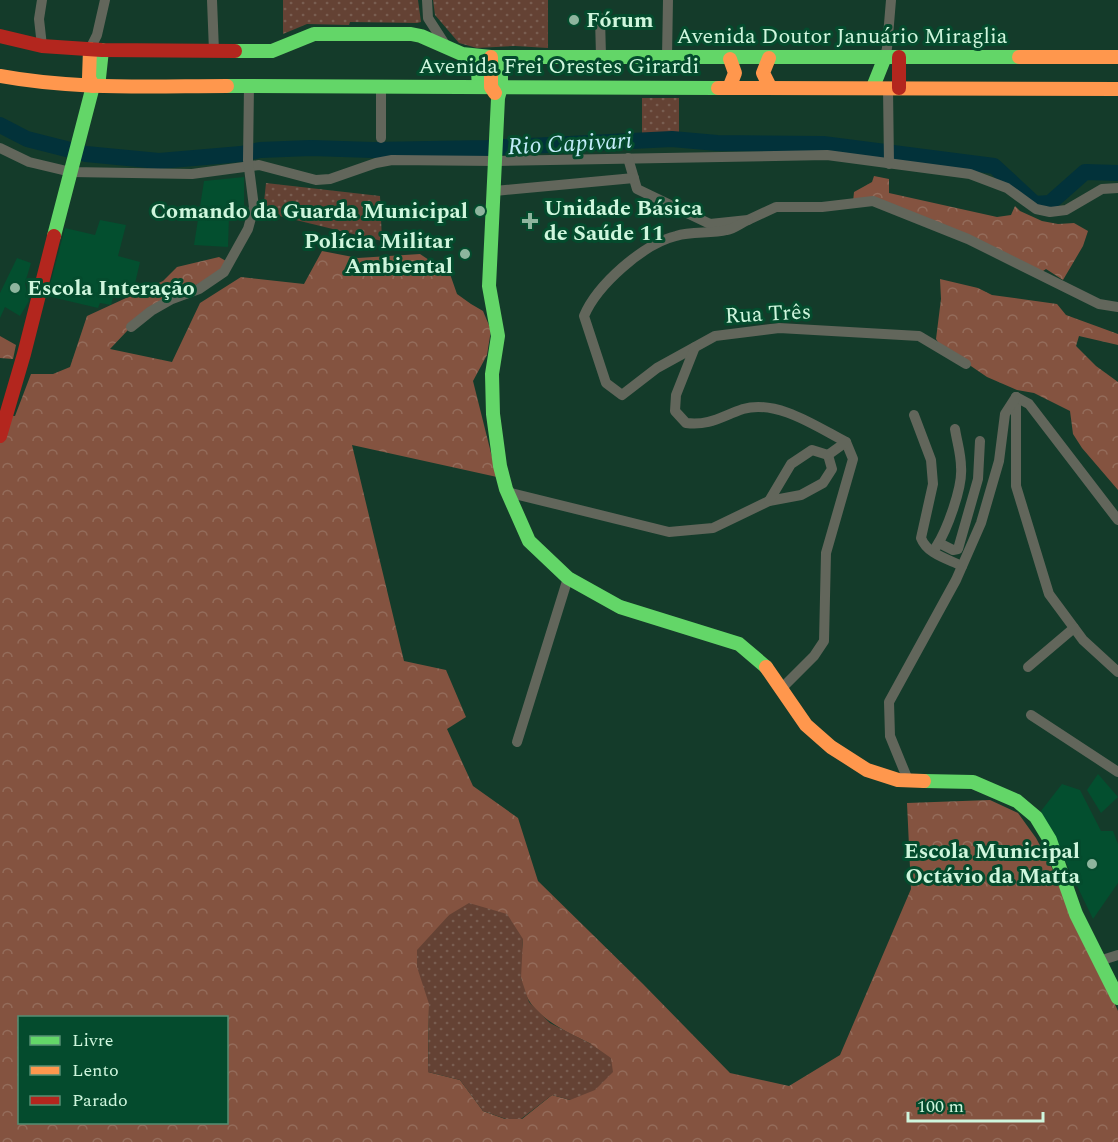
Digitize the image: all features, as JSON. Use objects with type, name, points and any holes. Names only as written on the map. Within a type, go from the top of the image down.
[{"type":"main road","name":"Avenida Doutor Januário Miraglia","points":[[0,36],[42,46],[96,50],[272,51],[314,34],[385,33],[421,36],[462,54],[489,57],[601,56],[730,59],[1118,57]]},
{"type":"main road","points":[[1,431],[24,354],[93,86],[99,78],[96,50]]},
{"type":"main road","points":[[489,57],[497,138],[489,286],[498,336],[492,374],[495,438],[507,492],[529,540],[568,578],[620,607],[739,644],[763,663],[806,725],[831,747],[867,770],[898,780],[973,782],[1017,801],[1036,817],[1050,840],[1076,914],[1099,961],[1114,984],[1118,998]]},
{"type":"main road","points":[[489,57],[492,89]]},
{"type":"main road","points":[[873,87],[892,57]]},
{"type":"main road","points":[[892,57],[894,88]]},
{"type":"main road","points":[[769,58],[763,73],[770,87]]},
{"type":"main road","points":[[729,88],[735,73],[730,59]]},
{"type":"main road","name":"Avenida Frei Orestes Girardi","points":[[0,76],[38,83],[93,86],[381,85],[492,89],[770,87],[1118,89]]},
{"type":"street","points":[[42,0],[39,19],[42,46]]},
{"type":"street","points":[[96,50],[96,35],[105,0]]},
{"type":"street","points":[[212,0],[214,51]]},
{"type":"street","points":[[427,0],[428,18],[449,49]]},
{"type":"street","points":[[667,57],[668,0]]},
{"type":"street","points":[[891,0],[888,48],[892,57]]},
{"type":"street","points":[[600,18],[601,56]]},
{"type":"street","points":[[131,327],[158,307],[199,289],[224,272],[248,229],[254,207],[249,163],[249,85]]},
{"type":"street","points":[[381,85],[381,138]]},
{"type":"street","points":[[889,162],[894,88]]},
{"type":"street","points":[[0,148],[28,162],[192,174],[249,163],[316,180],[330,179],[392,160],[496,157],[827,155],[970,174],[1006,188],[1036,209],[1050,212],[1066,210],[1102,189],[1118,188]]},
{"type":"street","points":[[628,158],[637,189],[710,224],[748,219],[776,207],[822,207],[873,201],[968,239],[1099,304],[1118,316]]},
{"type":"street","points":[[495,191],[634,178]]},
{"type":"street","name":"Rua Três","points":[[748,219],[729,230],[677,235],[654,244],[607,280],[589,304],[584,316],[606,384],[622,395],[657,368],[715,336],[780,328],[919,336],[966,364]]},
{"type":"street","points":[[1099,304],[1118,307]]},
{"type":"street","points":[[695,347],[676,395],[675,411],[686,423],[701,425],[746,408],[780,409],[846,442],[853,459],[826,553],[824,641],[814,656],[781,689]]},
{"type":"street","points":[[1016,397],[1029,404],[1118,520]]},
{"type":"street","points":[[908,780],[890,736],[890,702],[957,580],[981,523],[999,461],[1005,414],[1016,397]]},
{"type":"street","points":[[1016,397],[1016,486],[1049,594],[1083,640],[1118,672]]},
{"type":"street","points":[[914,415],[931,460],[933,484],[921,538],[924,545],[958,549],[978,479],[980,441]]},
{"type":"street","points":[[936,548],[961,478],[955,429]]},
{"type":"street","points":[[828,455],[846,442]]},
{"type":"street","points":[[769,501],[791,464],[812,450],[828,455]]},
{"type":"street","points":[[507,492],[669,532],[713,528],[769,501],[801,495],[823,483],[832,469],[828,455]]},
{"type":"street","points":[[936,548],[963,566]]},
{"type":"street","points":[[517,742],[568,578]]},
{"type":"street","points":[[1028,667],[1074,628]]},
{"type":"street","points":[[1031,715],[1118,772]]},
{"type":"street","points":[[1099,961],[1118,955]]},
{"type":"shaded area","points":[[283,0],[418,0],[421,22],[307,24],[283,34]]},
{"type":"shaded area","points":[[433,0],[548,0],[548,48],[515,46],[477,48],[459,43],[435,15]]},
{"type":"shaded area","points":[[642,98],[679,98],[679,134],[642,134]]},
{"type":"shaded area","points":[[244,177],[244,213],[229,216],[228,247],[194,245],[204,181]]},
{"type":"shaded area","points":[[266,183],[380,196],[382,241],[263,212]]},
{"type":"shaded area","points":[[100,220],[126,225],[118,256],[140,262],[134,288],[124,286],[122,294],[114,294],[111,305],[100,303],[98,308],[47,296],[65,228],[95,235]]},
{"type":"shaded area","name":"Escola Interação","points":[[17,258],[31,263],[25,283],[29,301],[20,316],[5,307],[0,318],[0,293]]},
{"type":"shaded area","points":[[1098,774],[1118,797],[1101,813],[1087,790]]},
{"type":"shaded area","name":"Escola Municipal Octávio da Matta","points":[[1062,784],[1080,790],[1101,831],[1113,831],[1118,844],[1118,883],[1093,919],[1041,811]]},
{"type":"shaded area","points":[[469,903],[507,914],[523,939],[521,978],[529,1002],[550,1023],[591,1044],[611,1058],[613,1072],[595,1090],[570,1100],[552,1095],[521,1119],[506,1119],[483,1111],[460,1080],[428,1072],[429,1004],[417,967],[417,950],[449,915]]},
{"type":"green space","points":[[874,176],[889,179],[889,193],[997,217],[1011,215],[1015,206],[1020,211],[1042,221],[1058,224],[1074,223],[1088,231],[1083,246],[1063,280],[1046,269],[1040,273],[893,205],[853,202],[854,192],[872,182]]},
{"type":"green space","points":[[322,251],[358,258],[420,254],[450,274],[457,294],[483,311],[491,330],[487,355],[473,381],[497,477],[352,445],[404,661],[446,670],[466,717],[447,729],[473,786],[518,818],[538,881],[730,1073],[789,1086],[840,1055],[911,889],[907,803],[990,800],[1018,813],[1036,838],[1118,1011],[1118,1142],[0,1142],[0,415],[15,416],[31,374],[53,374],[70,367],[87,316],[163,281],[177,267],[219,257],[226,261],[222,271],[144,313],[110,349],[172,362],[200,303],[241,277],[304,284]],"holes":[[[523,939],[521,963],[524,990],[537,1011],[557,1026],[591,1044],[570,1100],[552,1095],[522,1119],[505,1119],[483,1111],[460,1080],[428,1072],[429,1004]]]},
{"type":"green space","points":[[940,279],[978,288],[992,295],[1057,304],[1066,315],[1118,334],[1118,345],[1079,336],[1076,346],[1096,366],[1118,382],[1118,490],[1073,434],[1070,411],[1034,393],[1017,390],[987,377],[940,345],[936,339],[941,299]]},
{"type":"green space","points":[[0,336],[16,345],[13,359],[0,358]]},
{"type":"waterway","name":"Rio Capivari","points":[[0,125],[27,139],[86,154],[159,161],[241,154],[260,150],[311,148],[373,150],[487,148],[672,139],[717,143],[823,144],[994,166],[1035,204],[1050,203],[1085,172],[1118,173]]},
{"type":"traffic: fast","points":[[235,51],[272,51],[314,34],[411,34],[462,54],[491,57],[1019,57]]},
{"type":"traffic: fast","points":[[54,236],[93,86],[99,78],[102,50]]},
{"type":"traffic: fast","points":[[477,57],[479,87]]},
{"type":"traffic: fast","points":[[501,57],[489,286],[498,336],[492,374],[493,414],[500,466],[506,489],[529,541],[568,578],[620,607],[739,644],[766,667]]},
{"type":"traffic: fast","points":[[873,87],[885,57]]},
{"type":"traffic: fast","points":[[227,86],[718,88]]},
{"type":"traffic: fast","points":[[924,781],[973,782],[1017,801],[1036,817],[1050,840],[1076,914],[1118,998]]},
{"type":"traffic: slow","points":[[90,49],[89,78],[93,86]]},
{"type":"traffic: slow","points":[[491,57],[491,87],[495,93]]},
{"type":"traffic: slow","points":[[1019,57],[1118,57]]},
{"type":"traffic: slow","points":[[769,58],[763,73],[770,87]]},
{"type":"traffic: slow","points":[[729,88],[735,73],[730,59]]},
{"type":"traffic: slow","points":[[0,76],[85,85],[227,86]]},
{"type":"traffic: slow","points":[[718,88],[1118,89]]},
{"type":"traffic: slow","points":[[766,667],[806,725],[831,747],[867,770],[898,780],[924,781]]},
{"type":"traffic: jam","points":[[0,36],[42,46],[102,50],[235,51]]},
{"type":"traffic: jam","points":[[899,57],[899,88]]},
{"type":"traffic: jam","points":[[0,436],[54,236]]},
{"type":"place","name":"Fórum","points":[[574,20]]},
{"type":"place","name":"Comando da Guarda Municipal","points":[[480,211]]},
{"type":"place","name":"Unidade Básica de Saúde 11","points":[[530,221]]},
{"type":"place","name":"Polícia Militar Ambiental","points":[[465,254]]},
{"type":"place","name":"Escola Interação","points":[[15,288]]},
{"type":"place","name":"Escola Municipal Octávio da Matta","points":[[1092,864]]}]
